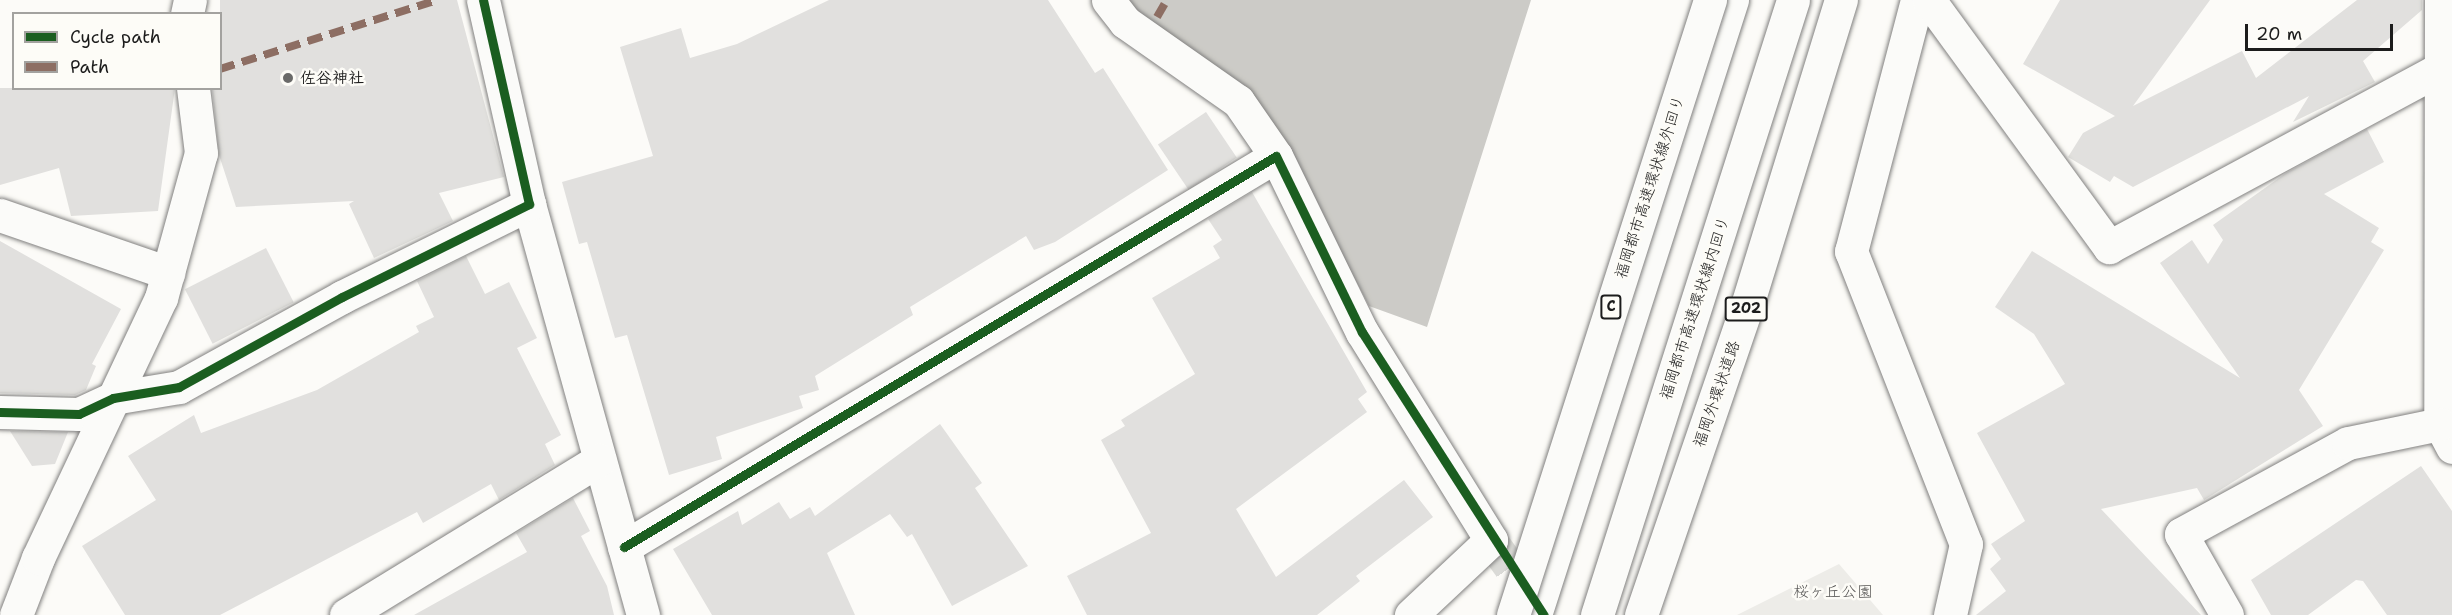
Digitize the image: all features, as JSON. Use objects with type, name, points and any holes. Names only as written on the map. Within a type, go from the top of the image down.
[{"type":"main road","points":[[483,0],[529,204],[643,615]]},
{"type":"main road","points":[[1108,0],[1125,22],[1238,101],[1276,156],[1362,332],[1491,540],[1411,615]]},
{"type":"main road","name":"福岡都市高速環状線外回り","points":[[1513,615],[1710,0]]},
{"type":"main road","points":[[1535,615],[1732,0]]},
{"type":"main road","name":"福岡都市高速環状線内回り","points":[[1597,615],[1792,0]]},
{"type":"main road","name":"福岡外環状道路","points":[[1641,615],[1748,302],[1841,0]]},
{"type":"main road","points":[[1917,0],[1851,251],[1966,544],[1950,615]]},
{"type":"main road","points":[[1929,0],[2109,248],[2446,71]]},
{"type":"main road","points":[[2227,615],[2181,534],[2348,443],[2446,435],[2446,71],[2441,0]]},
{"type":"main road","points":[[16,615],[168,273],[201,153],[193,90]]},
{"type":"main road","points":[[624,547],[1276,156]]},
{"type":"main road","points":[[0,412],[79,414],[113,399],[179,387],[342,297],[529,204]]},
{"type":"main road","points":[[0,214],[168,273]]},
{"type":"main road","points":[[346,615],[599,460]]},
{"type":"green space","name":"桜ヶ丘公園","points":[[1839,564],[1883,615],[1737,615]]},
{"type":"shaded area","points":[[1121,0],[1531,0],[1427,327],[1369,306],[1292,158]]},
{"type":"building","points":[[220,0],[457,0],[504,177],[439,193],[453,221],[374,258],[349,204],[354,201],[236,207],[219,155],[212,90],[222,90],[222,12],[220,12]]},
{"type":"building","points":[[829,0],[1048,0],[1095,73],[1103,68],[1168,170],[1055,242],[1034,250],[1026,236],[910,307],[913,315],[815,376],[819,390],[799,396],[803,408],[716,437],[722,459],[669,475],[627,335],[615,338],[587,242],[579,244],[562,182],[653,156],[620,47],[681,28],[690,58],[737,44]]},
{"type":"building","points":[[2060,0],[2210,0],[2133,106],[2242,51],[2256,78],[2357,0],[2422,0],[2422,10],[2363,61],[2375,82],[2293,122],[2309,96],[2133,187],[2114,176],[2110,182],[2068,157],[2083,133],[2115,116],[2023,64]]},
{"type":"building","points":[[0,88],[12,88],[12,90],[175,90],[158,211],[71,216],[59,168],[0,185]]},
{"type":"building","points":[[1206,112],[1237,158],[1189,190],[1158,144]]},
{"type":"building","points":[[2367,129],[2384,162],[2324,194],[2379,228],[2371,242],[2384,250],[2299,390],[2323,426],[2204,500],[2197,488],[2101,509],[2201,615],[1976,615],[2006,591],[1990,569],[2001,559],[1991,544],[2025,521],[1977,433],[2065,384],[2034,334],[1995,307],[2032,251],[2240,378],[2160,263],[2192,240],[2208,264],[2223,240],[2213,225],[2286,173]]},
{"type":"building","points":[[1252,192],[1367,392],[1358,399],[1367,412],[1236,509],[1276,577],[1404,480],[1433,517],[1356,576],[1360,581],[1317,615],[1087,615],[1067,576],[1151,533],[1101,440],[1125,426],[1121,420],[1195,374],[1152,298],[1220,258],[1213,246],[1222,240],[1208,219]]},
{"type":"building","points":[[0,241],[121,309],[92,364],[96,366],[86,390],[75,395],[0,393]]},
{"type":"building","points":[[266,248],[294,302],[213,344],[185,289]]},
{"type":"building","points":[[466,256],[485,294],[509,282],[537,338],[517,348],[561,435],[545,444],[555,465],[499,500],[491,484],[423,523],[417,512],[220,615],[125,615],[82,546],[156,500],[128,456],[194,415],[201,433],[317,390],[419,332],[416,326],[434,317],[417,281]]},
{"type":"building","points":[[940,424],[982,483],[975,488],[1028,566],[952,606],[912,534],[907,537],[890,514],[827,553],[855,615],[712,615],[673,549],[738,511],[742,525],[779,502],[790,519],[810,507],[815,516]]},
{"type":"building","points":[[10,431],[68,432],[55,464],[32,466]]},
{"type":"building","points":[[2421,466],[2452,511],[2452,615],[2387,615],[2363,581],[2356,580],[2308,615],[2271,615],[2251,580]]},
{"type":"building","points":[[573,498],[590,531],[581,536],[607,586],[614,615],[414,615],[527,552],[516,533]]},
{"type":"tunnel","points":[[1491,540],[1537,604]]},
{"type":"marked path","points":[[222,68],[438,0]]},
{"type":"marked path","points":[[1157,17],[1167,0]]},
{"type":"cycle path","points":[[0,412],[79,414],[113,398],[179,387],[342,297],[529,204],[483,0]]},
{"type":"cycle path","points":[[624,547],[1276,156],[1362,332],[1544,615]]},
{"type":"place","name":"佐谷神社","points":[[288,78]]}]
